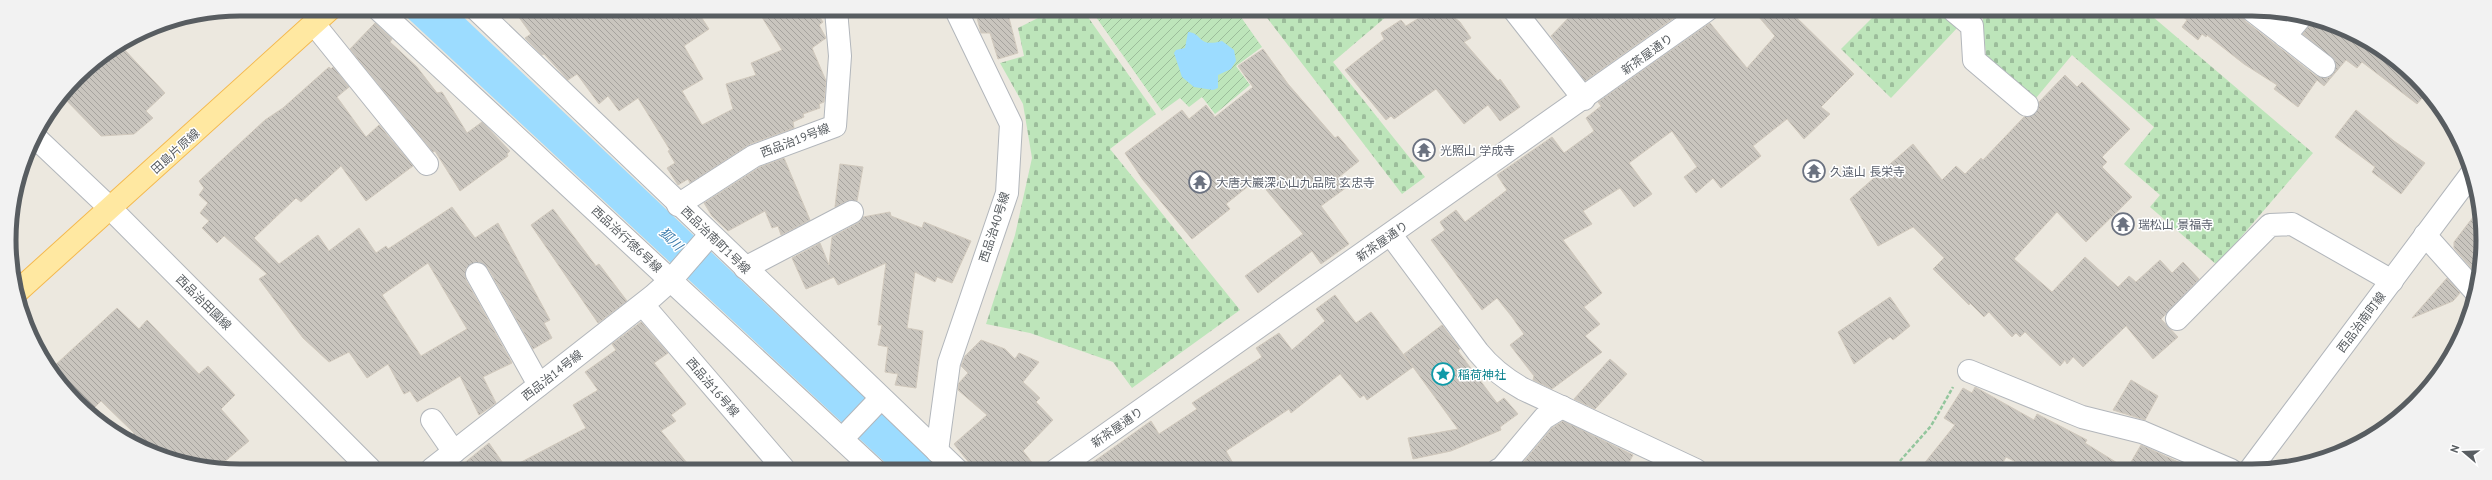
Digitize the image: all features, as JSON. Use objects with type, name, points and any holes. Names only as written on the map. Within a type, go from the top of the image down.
[{"type":"main road","name":"田島片原線","points":[[21,288],[111,209],[323,16]]},
{"type":"street","name":"西品治行徳6号線","points":[[386,16],[673,277],[869,464]]},
{"type":"street","name":"西品治南町1号線","points":[[483,16],[678,205],[707,238],[745,268],[951,464]]},
{"type":"street","name":"西品治19号線","points":[[678,205],[754,156],[835,126],[840,56],[837,16]]},
{"type":"street","name":"西品治40号線","points":[[937,451],[948,363],[1007,193],[1011,124],[959,16]]},
{"type":"street","points":[[1519,16],[1584,99]]},
{"type":"street","name":"新茶屋通り","points":[[1065,464],[1584,99],[1699,16]]},
{"type":"street","points":[[1960,16],[1972,26],[1974,60],[2027,105]]},
{"type":"street","points":[[2260,16],[2324,66]]},
{"type":"street","points":[[2286,36],[2298,21]]},
{"type":"street","points":[[314,24],[428,164]]},
{"type":"street","name":"西品治田園線","points":[[39,141],[111,209],[363,464]]},
{"type":"street","name":"西品治南町線","points":[[2255,464],[2467,179]]},
{"type":"street","points":[[745,268],[852,212]]},
{"type":"street","points":[[2177,319],[2270,225],[2292,224],[2392,281]]},
{"type":"street","points":[[1391,235],[1490,367],[1523,389],[1683,464]]},
{"type":"street","points":[[2425,235],[2471,287]]},
{"type":"street","name":"西品治14号線","points":[[438,464],[643,304],[673,277],[707,238]]},
{"type":"street","points":[[477,274],[539,385]]},
{"type":"street","name":"西品治16号線","points":[[643,304],[779,464]]},
{"type":"street","points":[[1969,372],[2082,417],[2142,432],[2217,464]]},
{"type":"street","points":[[842,439],[881,398]]},
{"type":"street","points":[[1505,464],[1544,418],[1562,407]]},
{"type":"street","points":[[432,420],[454,452]]},
{"type":"path","points":[[1897,464],[1930,426],[1949,391],[1969,372]]},
{"type":"green space","points":[[1042,16],[1087,16],[1156,114],[1110,149],[1240,310],[1132,388],[1113,362],[1030,333],[986,324],[1015,235],[1032,158],[1023,104],[1000,63],[1024,56],[1018,28]]},
{"type":"green space","points":[[1095,16],[1240,16],[1262,47],[1236,66],[1250,85],[1215,114],[1202,97],[1189,107],[1180,98],[1162,111]]},
{"type":"green space","points":[[1266,16],[1387,16],[1333,62],[1425,177],[1402,194]]},
{"type":"green space","points":[[1874,16],[1946,16],[1959,26],[1891,98],[1841,49]]},
{"type":"green space","points":[[1982,16],[2152,16],[2313,153],[2217,265],[2150,207],[2160,195],[2124,164],[2154,127],[2072,55],[2036,98],[1986,56]]},
{"type":"water","name":"狐川","points":[[406,16],[462,16],[935,464],[887,464]]},
{"type":"water","points":[[1188,32],[1193,33],[1201,40],[1208,43],[1222,41],[1234,50],[1236,61],[1231,69],[1218,75],[1218,88],[1213,90],[1194,87],[1182,77],[1174,53],[1176,50],[1185,48]]},
{"type":"building","points":[[518,16],[701,16],[709,29],[684,46],[703,79],[682,91],[702,125],[733,109],[726,84],[756,75],[751,63],[782,50],[761,16],[819,16],[823,22],[819,25],[826,38],[812,48],[826,81],[824,102],[819,104],[820,108],[803,114],[804,117],[793,122],[794,128],[750,144],[690,183],[688,179],[678,185],[667,168],[675,163],[668,151],[670,150],[638,98],[619,111],[608,96],[599,104],[577,74],[568,80],[544,54],[542,55],[525,38],[531,34]]},
{"type":"building","points":[[977,16],[1009,16],[1018,53],[998,59],[990,33],[981,33]]},
{"type":"building","points":[[1422,16],[1452,16],[1460,22],[1471,38],[1464,42],[1498,81],[1500,79],[1520,107],[1500,121],[1488,105],[1464,124],[1436,89],[1394,119],[1391,116],[1386,120],[1345,70],[1384,39],[1381,33],[1401,20],[1406,26]]},
{"type":"building","points":[[1570,16],[1677,16],[1585,81],[1551,36]]},
{"type":"building","points":[[1758,16],[1795,16],[1854,74],[1821,107],[1830,114],[1804,139],[1787,119],[1753,146],[1761,156],[1721,188],[1713,178],[1696,193],[1684,177],[1697,167],[1672,131],[1629,163],[1652,194],[1634,207],[1620,188],[1583,211],[1592,224],[1563,240],[1602,293],[1584,307],[1600,324],[1585,336],[1602,352],[1552,389],[1533,380],[1534,376],[1510,345],[1524,334],[1512,317],[1497,298],[1482,310],[1431,240],[1445,230],[1440,222],[1456,210],[1465,222],[1507,190],[1497,175],[1552,137],[1564,153],[1594,131],[1586,118],[1601,106],[1598,102],[1710,23],[1747,68],[1775,36]]},
{"type":"building","points":[[2182,16],[2243,16],[2245,21],[2316,76],[2328,78],[2334,73],[2335,61],[2303,34],[2310,24],[2324,28],[2351,39],[2388,62],[2424,96],[2417,104],[2362,62],[2357,68],[2346,60],[2324,86],[2317,80],[2298,107],[2274,89],[2277,85],[2244,64],[2207,35],[2206,37],[2202,34],[2198,40],[2182,27],[2187,20]]},
{"type":"building","points":[[375,23],[392,39],[390,42],[417,67],[437,93],[442,92],[467,133],[482,122],[510,151],[507,154],[508,156],[460,191],[435,151],[433,152],[350,49]]},
{"type":"building","points":[[124,49],[165,93],[146,111],[153,118],[134,134],[101,136],[66,100],[92,72]]},
{"type":"building","points":[[1263,49],[1288,84],[1335,138],[1338,136],[1359,161],[1339,177],[1347,187],[1321,206],[1349,244],[1321,264],[1312,251],[1258,293],[1245,276],[1303,234],[1257,179],[1226,204],[1230,209],[1192,239],[1143,180],[1125,153],[1182,110],[1189,119],[1206,105],[1215,117],[1253,87],[1238,66]]},
{"type":"building","points":[[329,67],[331,69],[333,67],[349,87],[337,97],[366,137],[379,125],[413,166],[366,201],[341,166],[301,202],[296,198],[254,238],[279,264],[318,235],[329,251],[359,228],[376,253],[386,246],[388,249],[452,207],[475,238],[498,223],[550,320],[544,323],[552,338],[533,349],[488,268],[478,262],[467,267],[465,273],[466,280],[512,363],[483,377],[496,403],[479,415],[460,376],[417,402],[410,391],[404,394],[388,364],[367,378],[349,352],[329,362],[303,338],[259,279],[267,274],[224,236],[217,243],[202,228],[209,221],[200,213],[208,203],[199,195],[204,188],[199,181],[265,120],[283,108]],"holes":[[[428,263],[467,329],[421,356],[382,295]]]},
{"type":"building","points":[[2065,75],[2077,87],[2082,82],[2130,129],[2102,157],[2107,162],[2102,167],[2132,197],[2086,242],[2057,212],[2014,259],[2052,292],[2085,257],[2118,287],[2129,276],[2136,282],[2160,260],[2172,273],[2183,262],[2199,279],[2161,319],[2178,337],[2153,359],[2126,326],[2083,367],[2073,357],[2067,364],[2065,360],[2060,366],[2025,332],[2020,337],[2016,333],[2012,337],[1989,312],[1984,317],[1970,303],[1969,305],[1933,269],[1944,258],[1913,227],[1878,246],[1850,199],[1913,144],[1942,180],[1956,166],[1965,174],[1981,158],[1983,160],[2024,117],[2036,113],[2039,102]]},
{"type":"building","points":[[2356,110],[2394,141],[2425,163],[2401,194],[2372,172],[2375,167],[2335,137]]},
{"type":"building","points":[[784,158],[810,220],[781,235],[778,226],[772,228],[765,211],[728,231],[712,216],[704,203],[760,167]]},
{"type":"building","points":[[840,164],[863,167],[857,201],[847,201],[835,207]]},
{"type":"building","points":[[553,209],[596,266],[599,264],[627,301],[598,323],[531,225]]},
{"type":"building","points":[[890,212],[891,216],[922,228],[924,222],[971,241],[952,283],[937,277],[935,282],[915,272],[907,328],[923,331],[916,388],[895,385],[898,374],[885,372],[888,347],[878,345],[882,325],[878,325],[886,263],[838,285],[834,277],[806,289],[792,258],[820,243],[829,265],[832,237],[858,223],[863,217]]},
{"type":"building","points":[[2475,215],[2476,255],[2474,271],[2454,248],[2454,242]]},
{"type":"building","points":[[2447,278],[2460,293],[2453,301],[2412,318]]},
{"type":"building","points":[[1335,295],[1356,323],[1371,312],[1413,367],[1367,400],[1364,395],[1360,398],[1340,374],[1291,413],[1289,409],[1226,451],[1234,464],[1090,464],[1151,421],[1159,434],[1197,409],[1192,403],[1262,357],[1256,348],[1279,333],[1292,350],[1325,321],[1316,309]]},
{"type":"building","points":[[1890,297],[1910,326],[1893,340],[1890,337],[1854,364],[1838,332]]},
{"type":"building","points":[[117,308],[139,329],[147,320],[199,374],[208,366],[235,395],[221,409],[249,441],[222,464],[196,460],[154,447],[134,437],[132,435],[134,433],[101,401],[93,409],[72,388],[55,365]]},
{"type":"building","points":[[641,322],[668,353],[654,363],[686,404],[671,415],[676,421],[661,431],[688,464],[518,464],[586,428],[573,405],[598,390],[585,372],[616,350],[612,344]]},
{"type":"building","points":[[1442,325],[1460,349],[1458,351],[1497,403],[1504,398],[1518,414],[1500,427],[1501,430],[1451,451],[1413,459],[1408,438],[1458,429],[1404,354]]},
{"type":"building","points":[[981,340],[1005,349],[1015,359],[1019,353],[1039,362],[1023,382],[1040,398],[1036,402],[1053,420],[1023,451],[1033,464],[970,464],[954,444],[987,415],[958,390],[959,383],[968,373],[961,366],[965,356]]},
{"type":"building","points":[[1610,359],[1627,374],[1595,409],[1574,399]]},
{"type":"building","points":[[2131,380],[2158,396],[2145,420],[2113,410]]},
{"type":"building","points":[[1975,387],[2034,420],[2037,414],[2087,440],[2085,443],[2119,464],[2020,464],[2006,457],[2002,464],[1924,464],[1955,425],[1944,418],[1963,388],[1972,393]]},
{"type":"building","points":[[1563,421],[1633,455],[1628,464],[1522,464],[1552,428]]},
{"type":"building","points":[[489,443],[504,464],[463,464]]},
{"type":"building","points":[[2141,445],[2183,464],[2130,464]]},
{"type":"place","name":"光照山 学成寺","points":[[1424,150]]},
{"type":"place","name":"久遠山 長栄寺","points":[[1814,171]]},
{"type":"place","name":"大唐大巖深心山九品院 玄忠寺","points":[[1200,182]]},
{"type":"place","name":"瑞松山 景福寺","points":[[2123,224]]},
{"type":"place","name":"稲荷神社","points":[[1443,374]]}]
